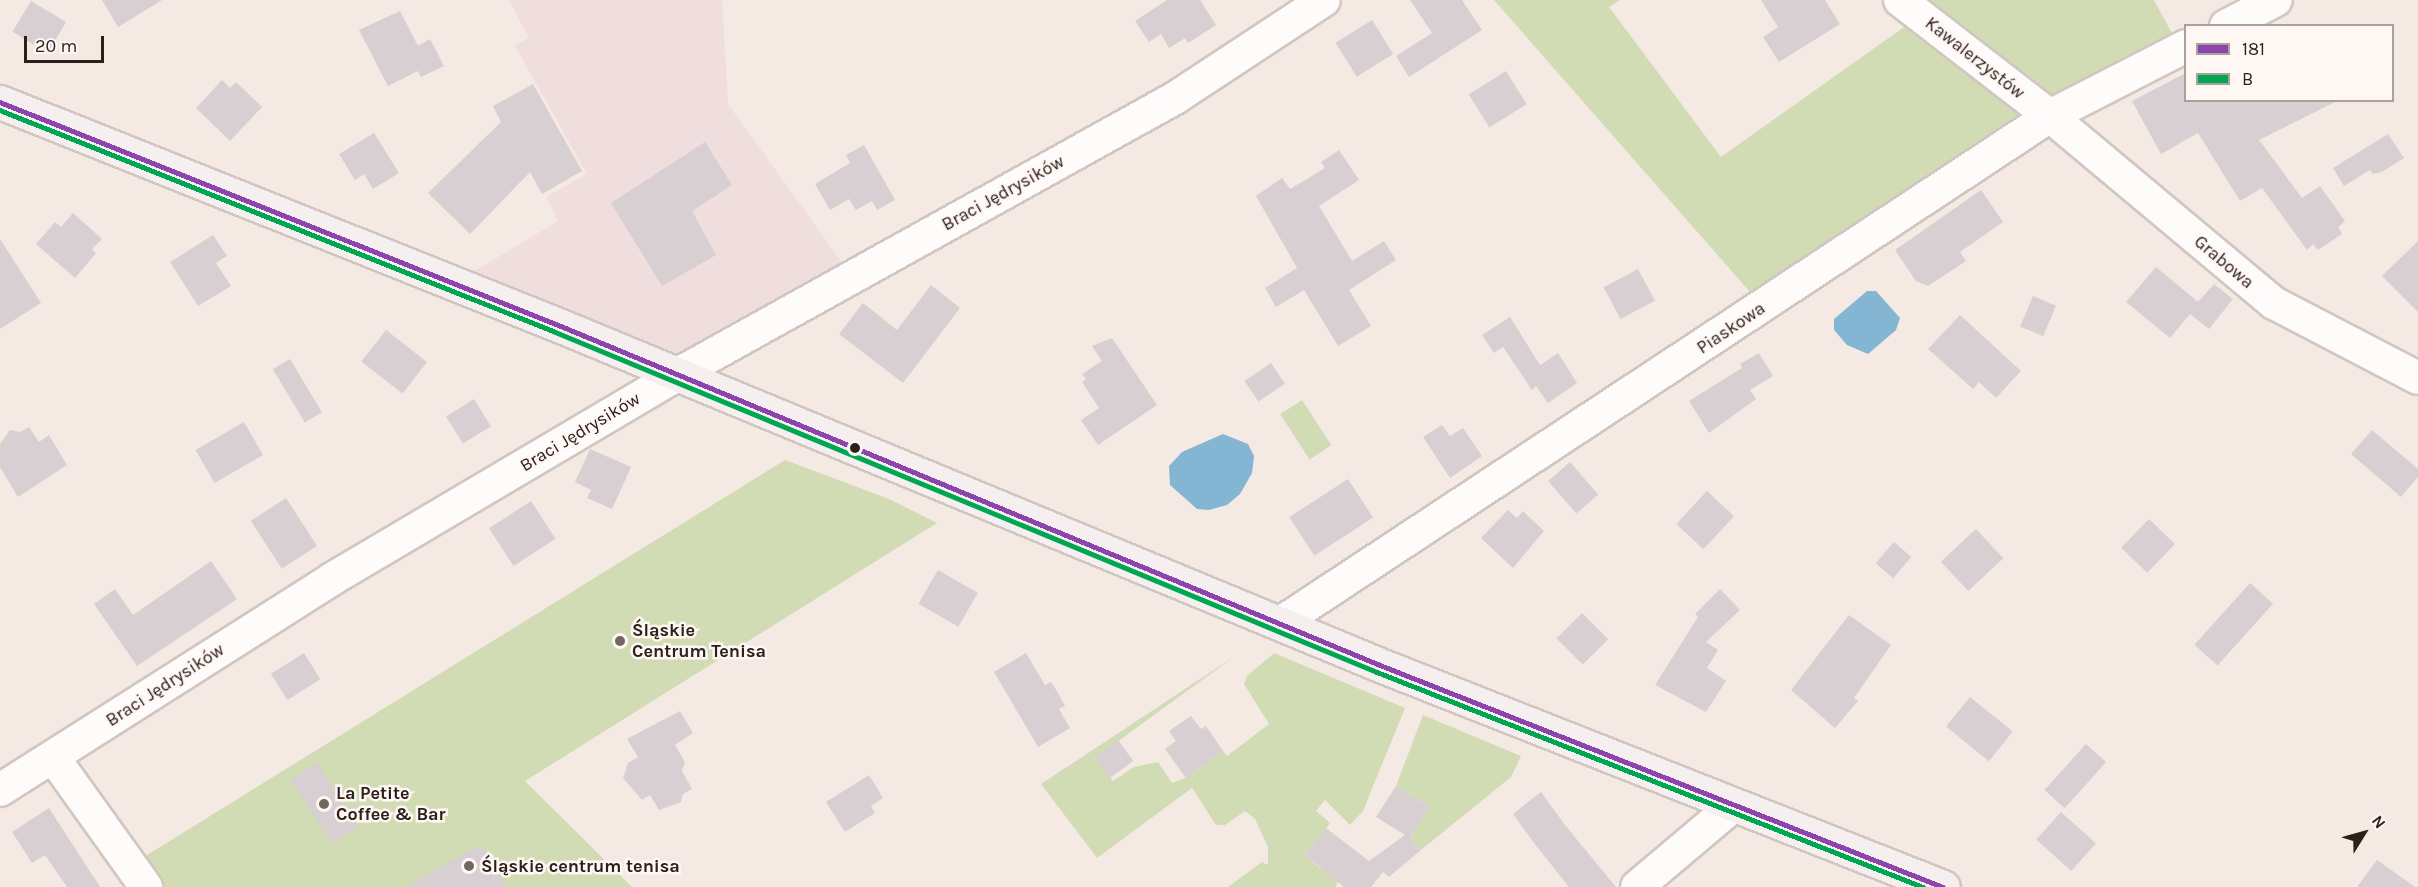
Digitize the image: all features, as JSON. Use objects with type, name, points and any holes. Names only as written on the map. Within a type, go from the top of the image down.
[{"type":"main road","points":[[0,102],[678,374],[1734,805],[1943,887]]},
{"type":"street","name":"Braci Jędrysików","points":[[0,790],[332,579],[678,374],[1175,98],[1324,0]]},
{"type":"street","name":"Kawalerzystów","points":[[1900,0],[2050,116]]},
{"type":"street","points":[[2230,24],[2276,0]]},
{"type":"street","name":"Piaskowa","points":[[1282,622],[2050,116],[2184,47]]},
{"type":"street","name":"Grabowa","points":[[2050,116],[2274,303],[2418,378]]},
{"type":"street","points":[[53,757],[146,887]]},
{"type":"street","points":[[1637,887],[1734,805]]},
{"type":"shaded area","points":[[509,0],[722,0],[728,104],[845,267],[677,361],[468,275],[558,221],[546,197],[587,174],[515,46],[529,38]]},
{"type":"green space","points":[[1494,0],[1620,0],[1609,7],[1721,157],[1914,20],[2037,115],[1757,300]]},
{"type":"green space","points":[[1922,0],[2154,0],[2176,41],[2049,108]]},
{"type":"green space","points":[[1302,400],[1331,445],[1310,459],[1280,414]]},
{"type":"green space","name":"Śląskie Centrum Tenisa","points":[[785,460],[889,499],[937,523],[525,781],[632,887],[158,887],[139,860]]},
{"type":"green space","points":[[1274,653],[1405,708],[1363,811],[1350,825],[1325,800],[1316,811],[1330,823],[1305,855],[1320,868],[1341,876],[1335,887],[1228,887],[1262,862],[1268,865],[1268,847],[1255,819],[1245,811],[1225,825],[1216,825],[1192,788],[1097,858],[1041,784],[1235,656],[1095,758],[1113,781],[1134,767],[1158,762],[1172,783],[1186,778],[1223,751],[1227,756],[1269,724],[1244,684],[1247,676]]},
{"type":"green space","points":[[1423,715],[1521,756],[1511,777],[1421,850],[1410,838],[1430,807],[1396,786]]},
{"type":"water","points":[[1867,291],[1876,291],[1900,318],[1896,330],[1868,354],[1847,345],[1834,330],[1834,319]]},
{"type":"water","points":[[1223,434],[1248,444],[1254,456],[1252,473],[1240,494],[1227,505],[1209,510],[1197,509],[1170,485],[1169,466],[1182,452]]},
{"type":"building","points":[[102,0],[162,0],[118,27]]},
{"type":"building","points":[[1167,0],[1200,0],[1216,25],[1188,43],[1185,38],[1169,48],[1161,34],[1149,42],[1135,21]]},
{"type":"building","points":[[1410,0],[1462,0],[1482,30],[1409,77],[1396,56],[1432,33]]},
{"type":"building","points":[[1761,0],[1825,0],[1840,24],[1779,62],[1763,37],[1778,27]]},
{"type":"building","points":[[31,1],[66,22],[48,53],[12,32]]},
{"type":"building","points":[[400,11],[418,46],[430,39],[444,66],[421,77],[418,71],[388,86],[359,30]]},
{"type":"building","points":[[1372,20],[1393,54],[1357,77],[1336,43]]},
{"type":"building","points":[[1506,71],[1527,104],[1489,127],[1469,94]]},
{"type":"building","points":[[2184,74],[2184,102],[2335,102],[2259,140],[2302,198],[2320,186],[2345,221],[2338,227],[2342,234],[2318,250],[2313,244],[2307,250],[2262,188],[2240,201],[2198,133],[2161,154],[2132,101]]},
{"type":"building","points":[[222,80],[230,88],[236,82],[262,107],[230,141],[196,108]]},
{"type":"building","points":[[533,84],[582,171],[542,194],[530,172],[470,234],[428,193],[501,122],[493,106]]},
{"type":"building","points":[[374,133],[399,173],[373,189],[364,174],[355,180],[339,154]]},
{"type":"building","points":[[2388,134],[2404,158],[2382,172],[2373,174],[2370,170],[2344,186],[2333,168]]},
{"type":"building","points":[[705,142],[732,185],[692,211],[716,255],[662,286],[611,203]]},
{"type":"building","points":[[864,145],[895,200],[877,210],[872,201],[856,210],[849,199],[830,210],[815,184],[850,163],[846,155]]},
{"type":"building","points":[[1339,150],[1359,180],[1319,206],[1352,261],[1384,241],[1396,260],[1349,290],[1371,326],[1338,346],[1304,290],[1276,307],[1265,288],[1297,268],[1256,196],[1282,178],[1290,189],[1325,168],[1321,162]]},
{"type":"building","points":[[1981,190],[2003,222],[1960,252],[1966,261],[1928,286],[1916,281],[1895,250]]},
{"type":"building","points":[[73,213],[102,239],[92,249],[96,253],[75,278],[36,244],[55,222],[61,227]]},
{"type":"building","points":[[213,235],[227,256],[216,263],[231,286],[198,306],[170,262]]},
{"type":"building","points":[[0,239],[41,303],[0,329]]},
{"type":"building","points":[[2418,241],[2418,312],[2382,276]]},
{"type":"building","points":[[2156,267],[2198,302],[2214,284],[2233,299],[2209,329],[2190,314],[2170,338],[2126,302]]},
{"type":"building","points":[[1638,269],[1655,301],[1620,319],[1604,287]]},
{"type":"building","points":[[931,285],[960,308],[903,383],[839,334],[863,303],[897,330]]},
{"type":"building","points":[[2033,296],[2056,306],[2043,336],[2020,326]]},
{"type":"building","points":[[1960,315],[2021,371],[1996,398],[1979,382],[1973,389],[1928,349]]},
{"type":"building","points":[[1510,317],[1540,365],[1558,353],[1577,383],[1548,403],[1536,386],[1532,390],[1503,347],[1494,353],[1482,335]]},
{"type":"building","points":[[386,330],[427,362],[402,394],[361,362]]},
{"type":"building","points":[[1112,338],[1157,405],[1098,445],[1081,420],[1099,408],[1082,382],[1086,379],[1082,374],[1102,361],[1092,346]]},
{"type":"building","points":[[1759,353],[1773,376],[1750,390],[1756,399],[1709,433],[1689,401],[1742,368],[1740,364]]},
{"type":"building","points":[[290,359],[322,412],[305,422],[273,369]]},
{"type":"building","points":[[1271,363],[1285,384],[1258,402],[1244,381]]},
{"type":"building","points":[[474,399],[491,426],[463,444],[446,416]]},
{"type":"building","points":[[244,422],[263,455],[215,483],[196,450]]},
{"type":"building","points":[[1442,425],[1450,436],[1463,428],[1482,456],[1450,478],[1423,437]]},
{"type":"building","points":[[29,427],[39,442],[49,435],[67,465],[18,497],[0,467],[0,444],[10,430],[20,432]]},
{"type":"building","points":[[2372,430],[2418,469],[2418,477],[2401,497],[2351,454]]},
{"type":"building","points":[[590,449],[631,467],[612,509],[587,498],[591,490],[575,482]]},
{"type":"building","points":[[1570,462],[1598,494],[1576,513],[1548,481]]},
{"type":"building","points":[[1348,479],[1373,518],[1314,556],[1289,517]]},
{"type":"building","points":[[1707,491],[1734,516],[1703,549],[1676,524]]},
{"type":"building","points":[[286,498],[317,546],[282,569],[251,521]]},
{"type":"building","points":[[531,501],[556,539],[514,566],[489,528]]},
{"type":"building","points":[[1508,510],[1517,518],[1523,511],[1544,531],[1513,568],[1481,538]]},
{"type":"building","points":[[2149,519],[2175,544],[2147,573],[2121,548]]},
{"type":"building","points":[[1976,529],[2003,558],[1968,591],[1941,562]]},
{"type":"building","points":[[1894,542],[1911,557],[1893,578],[1876,563]]},
{"type":"building","points":[[211,561],[237,599],[137,666],[94,604],[115,589],[133,615]]},
{"type":"building","points":[[938,570],[978,593],[958,627],[918,604]]},
{"type":"building","points":[[2250,583],[2273,604],[2217,665],[2194,645]]},
{"type":"building","points":[[1720,589],[1740,610],[1706,642],[1718,650],[1707,668],[1726,681],[1706,712],[1655,685],[1698,617],[1695,614]]},
{"type":"building","points":[[1582,613],[1608,639],[1583,665],[1557,638]]},
{"type":"building","points":[[1849,615],[1891,645],[1854,698],[1858,701],[1835,728],[1791,690]]},
{"type":"building","points":[[304,653],[320,679],[287,700],[271,674]]},
{"type":"building","points":[[1026,653],[1045,685],[1051,682],[1058,693],[1065,706],[1059,709],[1070,728],[1038,747],[994,672]]},
{"type":"building","points":[[1970,697],[2013,732],[1989,761],[1946,727]]},
{"type":"building","points":[[680,711],[693,733],[675,745],[685,762],[682,771],[692,789],[683,794],[681,802],[659,810],[650,795],[642,800],[623,778],[628,763],[638,757],[627,739]]},
{"type":"building","points":[[1191,716],[1201,729],[1206,726],[1223,751],[1186,778],[1165,749],[1176,741],[1169,731]]},
{"type":"building","points":[[1118,740],[1133,761],[1110,778],[1095,757]]},
{"type":"building","points":[[2086,744],[2106,762],[2065,808],[2045,790]]},
{"type":"building","name":"La Petite Coffee & Bar","points":[[317,763],[358,827],[332,844],[291,780]]},
{"type":"building","points":[[869,775],[883,798],[871,806],[875,813],[845,832],[826,802]]},
{"type":"building","points":[[1396,786],[1430,807],[1410,838],[1421,850],[1389,877],[1383,872],[1371,887],[1344,887],[1305,855],[1326,828],[1369,861],[1405,835],[1376,817]]},
{"type":"building","points":[[1541,792],[1616,887],[1569,887],[1534,843],[1513,814]]},
{"type":"building","points":[[49,808],[100,887],[67,887],[45,855],[32,863],[12,832]]},
{"type":"building","points":[[2061,812],[2096,843],[2071,871],[2036,839]]},
{"type":"building","name":"Śląskie centrum tenisa","points":[[481,844],[507,887],[407,887]]},
{"type":"building","points":[[2377,860],[2415,887],[2357,887]]},
{"type":"transit line","name":"181","points":[[0,102],[556,324],[1380,665],[1943,887]]},
{"type":"transit line","name":"B","points":[[0,110],[553,331],[1377,672],[1923,887]]},
{"type":"place","name":"Śląskie Centrum Tenisa","points":[[620,641]]},
{"type":"place","name":"La Petite Coffee & Bar","points":[[324,804]]},
{"type":"place","name":"Śląskie centrum tenisa","points":[[469,866]]}]
